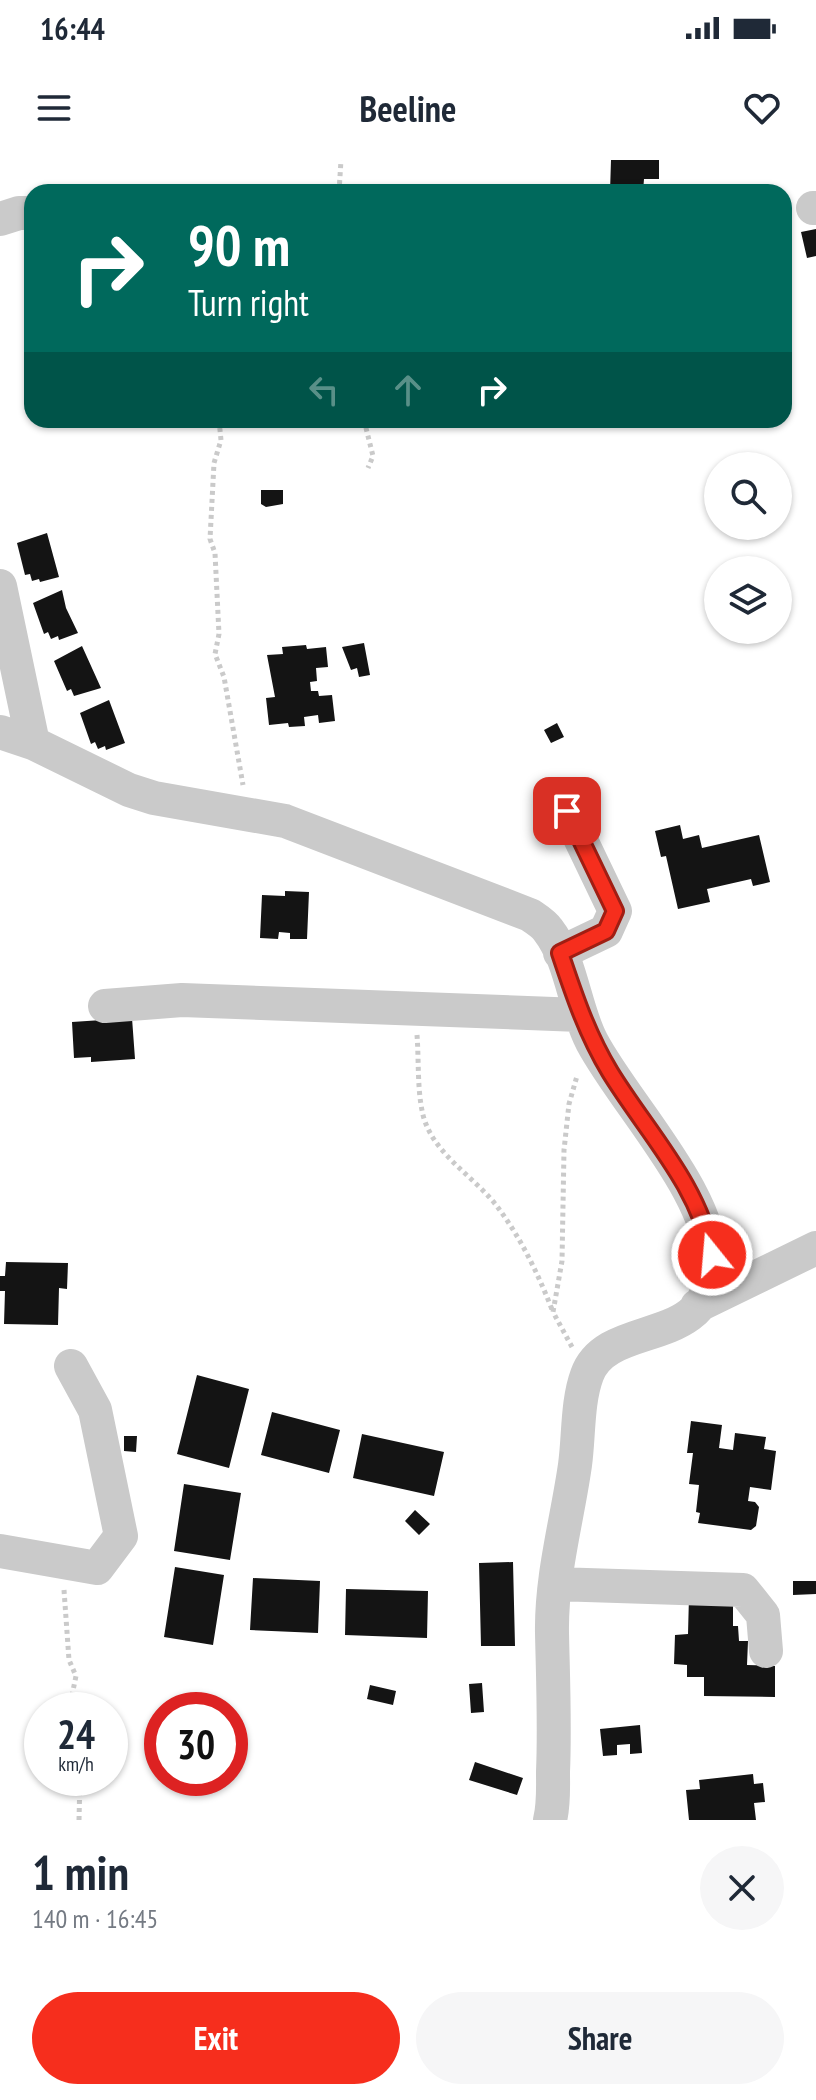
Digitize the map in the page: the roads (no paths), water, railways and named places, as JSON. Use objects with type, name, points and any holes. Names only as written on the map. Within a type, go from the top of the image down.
[{"type":"street","points":[[0,219],[24,213]]},
{"type":"street","points":[[0,586],[33,743]]},
{"type":"street","points":[[0,732],[33,743],[129,790],[154,798],[285,821],[443,883],[511,906],[548,929],[560,953],[586,1029],[682,1178],[708,1235],[712,1274],[705,1294],[688,1316],[670,1327],[610,1347],[592,1361],[585,1380],[571,1492],[555,1584],[552,1629],[556,1716],[550,1820]]},
{"type":"street","points":[[560,953],[606,931],[615,911],[567,811]]},
{"type":"street","points":[[105,1006],[182,1000],[415,1011],[586,1029]]},
{"type":"street","points":[[697,1306],[816,1248]]},
{"type":"street","points":[[0,1551],[57,1564],[97,1568],[121,1536],[95,1410],[71,1366]]},
{"type":"street","points":[[555,1584],[743,1590],[763,1615],[766,1651]]}]
